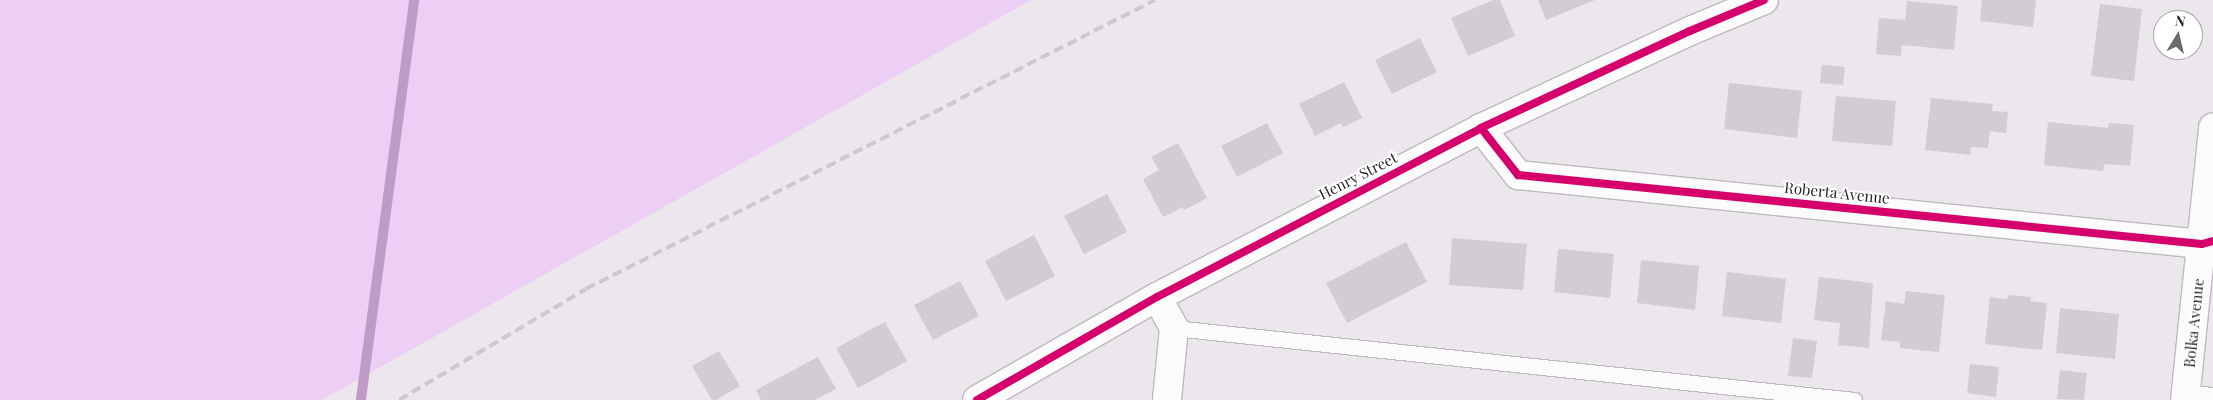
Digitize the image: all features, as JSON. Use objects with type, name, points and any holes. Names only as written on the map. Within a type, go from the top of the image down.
[{"type":"street","name":"Henry Street","points":[[977,400],[1157,297],[1481,128],[1690,31],[1764,0]]},
{"type":"street","name":"Bolka Avenue","points":[[2186,396],[2208,242],[2213,127]]},
{"type":"street","name":"Roberta Avenue","points":[[1481,128],[1518,175],[2208,242]]},
{"type":"street","points":[[1157,297],[1174,328],[1167,400]]},
{"type":"lane","points":[[1174,328],[1854,400]]},
{"type":"lane","points":[[2186,396],[2213,395]]},
{"type":"shaded area","points":[[0,0],[1031,0],[322,400],[0,400]]},
{"type":"building","points":[[1493,0],[1500,0],[1515,36],[1468,56],[1451,18]]},
{"type":"building","points":[[1538,0],[1595,0],[1546,20]]},
{"type":"building","points":[[1982,0],[2036,0],[2033,27],[1980,21]]},
{"type":"building","points":[[1907,1],[1958,6],[1954,50],[1902,45],[1901,56],[1876,54],[1879,18],[1905,20]]},
{"type":"building","points":[[2100,4],[2142,9],[2134,81],[2091,76]]},
{"type":"building","points":[[1420,38],[1437,72],[1392,94],[1375,60]]},
{"type":"building","points":[[1822,65],[1845,67],[1843,85],[1820,83]]},
{"type":"building","points":[[1344,82],[1362,118],[1343,127],[1341,123],[1315,136],[1299,104]]},
{"type":"building","points":[[1729,83],[1802,91],[1797,138],[1724,129]]},
{"type":"building","points":[[1836,96],[1896,101],[1892,146],[1832,141]]},
{"type":"building","points":[[1931,98],[1993,104],[1992,111],[2008,112],[2006,133],[1990,131],[1988,148],[1971,147],[1970,155],[1925,150]]},
{"type":"building","points":[[2048,122],[2108,128],[2109,123],[2134,125],[2130,166],[2104,164],[2103,171],[2044,165]]},
{"type":"building","points":[[1267,123],[1283,153],[1237,177],[1221,146]]},
{"type":"building","points":[[1178,143],[1207,198],[1184,210],[1183,207],[1163,217],[1143,179],[1159,170],[1151,157]]},
{"type":"building","points":[[1107,194],[1127,232],[1084,254],[1064,216]]},
{"type":"building","points":[[1034,235],[1055,276],[1006,301],[985,261]]},
{"type":"building","points":[[1452,238],[1527,244],[1523,290],[1449,285]]},
{"type":"building","points":[[1406,242],[1427,282],[1347,323],[1326,283]]},
{"type":"building","points":[[1558,249],[1614,254],[1610,298],[1554,292]]},
{"type":"building","points":[[1641,260],[1699,266],[1695,310],[1637,303]]},
{"type":"building","points":[[1727,272],[1786,279],[1781,323],[1722,316]]},
{"type":"building","points":[[1819,277],[1873,283],[1869,348],[1838,345],[1840,323],[1814,320]]},
{"type":"building","points":[[960,281],[979,316],[933,340],[914,305]]},
{"type":"building","points":[[1906,291],[1945,295],[1939,352],[1900,348],[1900,342],[1881,340],[1886,301],[1904,304]]},
{"type":"building","points":[[2008,295],[2031,297],[2030,301],[2047,303],[2042,350],[1985,344],[1990,297],[2007,299]]},
{"type":"building","points":[[2060,308],[2119,314],[2115,359],[2056,353]]},
{"type":"building","points":[[885,322],[907,361],[858,388],[836,348]]},
{"type":"building","points":[[1793,338],[1817,341],[1812,378],[1788,376]]},
{"type":"building","points":[[719,351],[740,386],[716,400],[712,400],[692,366]]},
{"type":"building","points":[[818,357],[836,389],[815,400],[761,400],[756,390]]},
{"type":"building","points":[[1970,364],[1999,367],[1996,397],[1967,393]]},
{"type":"building","points":[[2060,370],[2087,373],[2084,400],[2057,399]]},
{"type":"waterway","points":[[361,399],[414,0]]},
{"type":"railway","points":[[399,400],[586,289],[1155,0]]},
{"type":"cycle path","points":[[977,400],[1157,297],[1481,128],[1690,31],[1764,0]]},
{"type":"cycle path","points":[[1481,128],[1518,175],[2202,244],[2213,241]]}]
